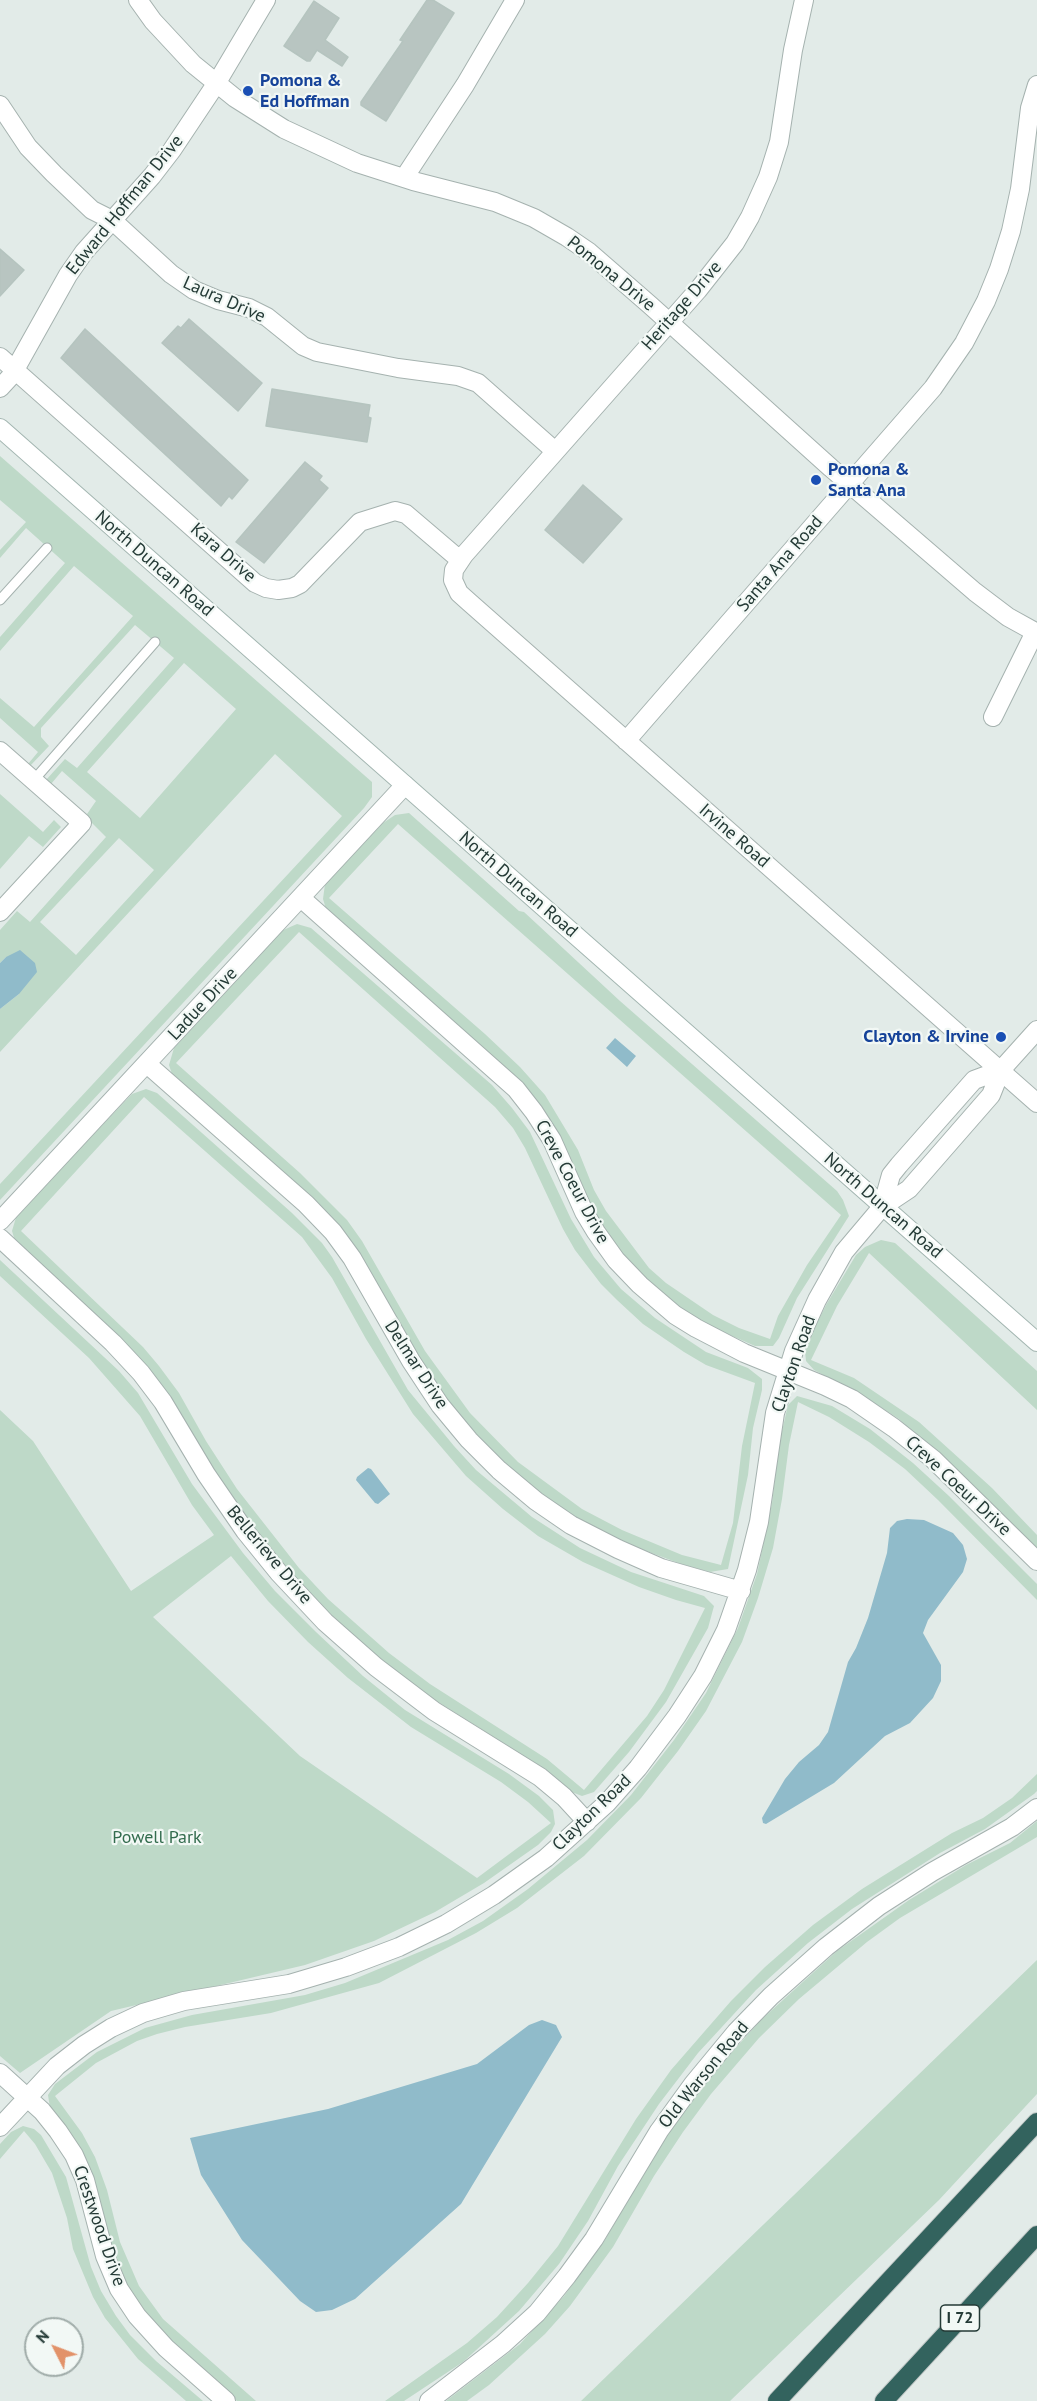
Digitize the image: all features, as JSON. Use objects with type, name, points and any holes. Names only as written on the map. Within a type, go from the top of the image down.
[{"type":"highway","points":[[777,2401],[1037,2122]]},
{"type":"highway","name":"I 72","points":[[884,2401],[1037,2235]]},
{"type":"street","name":"Pomona Drive","points":[[138,0],[183,54],[216,84],[284,129],[357,163],[495,202],[543,223],[589,252],[975,592],[1008,617],[1036,633]]},
{"type":"street","name":"Edward Hoffman Drive","points":[[0,388],[15,370],[68,275],[172,150],[216,84],[266,0]]},
{"type":"street","points":[[404,178],[465,85],[515,0]]},
{"type":"street","name":"Heritage Drive","points":[[460,560],[698,290],[735,243],[768,177],[779,142],[793,50],[804,0]]},
{"type":"street","name":"Santa Ana Road","points":[[626,741],[933,388],[964,343],[986,301],[1011,231],[1020,189],[1030,108],[1037,85]]},
{"type":"street","name":"Laura Drive","points":[[0,105],[28,147],[92,210],[112,220],[171,274],[194,290],[258,312],[303,346],[316,352],[398,368],[458,376],[478,383],[555,451]]},
{"type":"street","name":"Kara Drive","points":[[0,357],[255,583],[266,588],[278,590],[300,584],[360,522],[395,511],[406,514],[460,560]]},
{"type":"street","name":"North Duncan Road","points":[[0,428],[1037,1342]]},
{"type":"street","name":"Irvine Road","points":[[460,560],[453,572],[453,580],[459,593],[1037,1103]]},
{"type":"street","points":[[993,717],[1036,633]]},
{"type":"street","points":[[0,751],[82,823],[0,912]]},
{"type":"street","name":"Ladue Drive","points":[[0,1221],[405,785]]},
{"type":"street","name":"Creve Coeur Drive","points":[[301,898],[516,1089],[552,1140],[584,1212],[596,1232],[616,1260],[640,1285],[675,1315],[696,1328],[744,1353],[825,1386],[852,1400],[894,1428],[948,1473],[1037,1561]]},
{"type":"street","points":[[882,1207],[891,1175],[899,1165],[974,1080],[1001,1070],[1037,1030]]},
{"type":"street","name":"Delmar Drive","points":[[147,1064],[306,1204],[333,1232],[440,1405],[469,1440],[499,1470],[536,1501],[571,1525],[618,1549],[661,1568],[741,1590]]},
{"type":"street","name":"Clayton Road","points":[[0,2127],[26,2096],[57,2066],[111,2028],[143,2013],[184,2001],[289,1984],[399,1947],[446,1924],[494,1896],[546,1858],[587,1822],[638,1768],[678,1716],[703,1676],[726,1630],[741,1590],[759,1522],[776,1413],[787,1371],[817,1300],[844,1252],[882,1207]]},
{"type":"street","name":"Bellerieve Drive","points":[[0,1238],[113,1343],[141,1373],[163,1402],[206,1474],[245,1531],[279,1573],[325,1622],[376,1667],[434,1711],[540,1777],[564,1797],[587,1822]]},
{"type":"street","name":"Old Warson Road","points":[[429,2401],[503,2344],[544,2304],[594,2239],[659,2131],[693,2084],[736,2032],[771,1996],[826,1947],[879,1906],[932,1872],[1012,1827],[1037,1808]]},
{"type":"street","name":"Crestwood Drive","points":[[0,2073],[26,2096],[58,2131],[74,2155],[85,2180],[105,2256],[119,2289],[137,2316],[166,2348],[226,2401]]},
{"type":"lane","points":[[0,600],[46,548]]},
{"type":"lane","points":[[33,781],[155,642]]},
{"type":"green space","points":[[0,456],[372,782],[372,797],[0,1200],[0,1184],[342,816],[275,754],[0,1052],[0,1009],[19,994],[6,957],[0,963],[0,930],[17,911],[30,922],[106,837],[89,820],[87,814],[96,801],[62,771],[51,784],[46,780],[65,759],[77,768],[174,658],[135,625],[41,728],[41,737],[49,746],[30,766],[28,764],[38,752],[0,718],[0,698],[34,727],[133,616],[74,566],[0,651],[0,637],[65,563],[26,528],[0,558],[0,550],[26,522],[0,500]],"holes":[[[184,663],[236,709],[140,818],[87,772]],[[119,838],[154,870],[76,955],[40,922]]]},
{"type":"green space","points":[[0,794],[43,832],[54,820],[61,827],[43,847],[29,836],[0,869]]},
{"type":"green space","points":[[409,813],[519,911],[524,912],[620,1001],[837,1191],[849,1216],[797,1298],[773,1346],[755,1346],[696,1320],[646,1283],[604,1233],[556,1132],[326,909],[323,899],[325,884],[383,823],[395,815]],"holes":[[[398,824],[841,1215],[807,1265],[778,1316],[770,1339],[739,1328],[713,1315],[666,1283],[649,1268],[606,1211],[594,1190],[578,1150],[545,1095],[520,1067],[329,898]]]},
{"type":"green space","points":[[297,924],[311,928],[492,1085],[530,1132],[571,1219],[594,1257],[621,1289],[655,1318],[706,1352],[748,1368],[762,1379],[762,1390],[753,1428],[748,1475],[728,1569],[710,1572],[681,1564],[617,1540],[578,1520],[547,1500],[514,1472],[467,1427],[423,1368],[352,1245],[172,1074],[169,1065],[174,1048],[281,931]],"holes":[[[299,932],[495,1107],[513,1128],[525,1148],[575,1250],[601,1284],[643,1324],[684,1352],[706,1365],[755,1383],[742,1446],[733,1523],[721,1565],[682,1555],[622,1530],[582,1509],[518,1462],[470,1413],[425,1351],[362,1241],[347,1220],[300,1173],[176,1063]]]},
{"type":"green space","points":[[146,1089],[157,1093],[292,1213],[322,1243],[408,1390],[476,1470],[532,1517],[580,1548],[631,1572],[704,1596],[714,1606],[708,1628],[666,1702],[629,1752],[594,1792],[582,1796],[569,1791],[516,1751],[427,1695],[361,1644],[285,1569],[244,1517],[185,1426],[16,1244],[12,1231],[17,1214],[132,1094]],"holes":[[[144,1097],[302,1237],[332,1278],[366,1339],[413,1414],[466,1476],[538,1536],[583,1562],[639,1587],[705,1608],[664,1690],[647,1716],[584,1790],[547,1759],[430,1684],[389,1653],[328,1599],[299,1568],[237,1489],[179,1393],[159,1366],[143,1347],[21,1231]]]},
{"type":"green space","points":[[881,1240],[895,1243],[1037,1371],[1037,1410],[869,1253],[837,1306],[811,1360],[854,1378],[919,1422],[992,1488],[1037,1535],[1037,1551],[899,1419],[865,1397],[814,1370],[806,1361],[805,1351],[811,1335],[856,1255],[865,1247]]},
{"type":"green space","name":"Powell Park","points":[[0,1260],[119,1371],[138,1393],[192,1484],[243,1553],[275,1591],[316,1632],[363,1676],[405,1710],[509,1774],[539,1796],[553,1810],[555,1824],[551,1832],[538,1845],[484,1883],[435,1912],[374,1941],[305,1965],[111,2011],[20,2073],[0,2056],[0,1410],[33,1441],[131,1591],[214,1535],[192,1505],[140,1416],[89,1358],[0,1276]],"holes":[[[231,1556],[268,1601],[308,1642],[348,1678],[411,1727],[501,1782],[551,1823],[477,1878],[300,1756],[153,1617]]]},
{"type":"green space","points":[[797,1396],[832,1406],[870,1429],[913,1463],[1037,1584],[1037,1600],[905,1469],[869,1442],[829,1417],[798,1402],[773,1548],[742,1642],[706,1711],[678,1751],[641,1798],[584,1856],[517,1908],[476,1933],[379,1983],[271,2013],[185,2027],[157,2034],[137,2041],[96,2063],[55,2096],[82,2133],[95,2157],[107,2190],[120,2242],[139,2286],[163,2319],[256,2401],[237,2401],[157,2329],[126,2288],[109,2246],[80,2152],[60,2119],[50,2108],[48,2095],[55,2084],[97,2052],[145,2028],[192,2015],[305,1995],[345,1983],[448,1940],[483,1921],[528,1889],[587,1840],[631,1795],[674,1740],[706,1693],[738,1628],[757,1574],[772,1503],[779,1444],[788,1405]]},
{"type":"green space","points":[[1037,1774],[1037,1791],[1034,1794],[985,1829],[940,1853],[852,1909],[808,1943],[756,1990],[698,2053],[659,2104],[618,2166],[588,2221],[559,2264],[519,2311],[463,2362],[404,2401],[385,2401],[467,2343],[497,2317],[528,2283],[558,2246],[636,2119],[671,2070],[731,2001],[765,1967],[813,1925],[862,1889],[952,1833],[983,1818],[1012,1798]]},
{"type":"green space","points":[[1037,1821],[1037,1837],[900,1918],[867,1942],[799,1999],[759,2038],[711,2094],[683,2132],[654,2176],[613,2247],[570,2306],[545,2334],[489,2385],[467,2401],[446,2401],[520,2344],[564,2296],[605,2240],[670,2131],[711,2075],[762,2019],[837,1951],[909,1900],[966,1865],[1010,1843]]},
{"type":"green space","points":[[1037,1960],[1037,2094],[939,2200],[730,2401],[581,2401]]},
{"type":"green space","points":[[23,2126],[34,2129],[41,2135],[66,2177],[91,2267],[101,2291],[116,2316],[130,2335],[156,2361],[203,2401],[186,2401],[138,2359],[105,2318],[93,2297],[73,2249],[67,2218],[52,2173],[35,2144],[24,2131],[0,2159],[0,2144],[11,2132]]},
{"type":"water","points":[[20,950],[35,963],[37,972],[19,994],[0,1009],[0,963]]},
{"type":"water","points":[[615,1038],[636,1056],[627,1067],[606,1048]]},
{"type":"water","points":[[368,1468],[390,1494],[378,1504],[356,1480]]},
{"type":"water","points":[[924,1520],[953,1533],[963,1545],[967,1559],[963,1572],[928,1620],[923,1633],[941,1665],[941,1681],[933,1698],[910,1723],[885,1736],[834,1783],[766,1824],[763,1823],[762,1818],[785,1779],[799,1762],[819,1745],[828,1732],[848,1662],[868,1618],[887,1553],[890,1528],[897,1521]]},
{"type":"water","points":[[542,2020],[556,2025],[562,2037],[461,2204],[355,2299],[332,2310],[316,2312],[300,2301],[242,2240],[201,2175],[190,2138],[328,2109],[477,2064],[529,2025]]},
{"type":"building","points":[[427,0],[433,0],[454,13],[386,121],[361,105],[361,102],[403,41],[400,40]]},
{"type":"building","points":[[314,1],[339,18],[325,40],[348,57],[342,66],[317,50],[310,61],[307,61],[284,46]]},
{"type":"building","points":[[0,249],[24,270],[0,296]]},
{"type":"building","points":[[189,319],[262,383],[238,411],[162,343],[178,326],[181,328]]},
{"type":"building","points":[[85,329],[248,480],[232,499],[229,496],[221,506],[61,358]]},
{"type":"building","points":[[272,389],[370,405],[368,417],[371,418],[367,442],[266,426]]},
{"type":"building","points":[[305,462],[322,476],[319,480],[328,488],[264,563],[236,542]]},
{"type":"building","points":[[583,485],[622,519],[583,563],[545,530]]},
{"type":"place","name":"Pomona & Ed Hoffman","points":[[248,91]]},
{"type":"place","name":"Pomona & Santa Ana","points":[[816,480]]},
{"type":"place","name":"Clayton & Irvine","points":[[1001,1037]]}]
